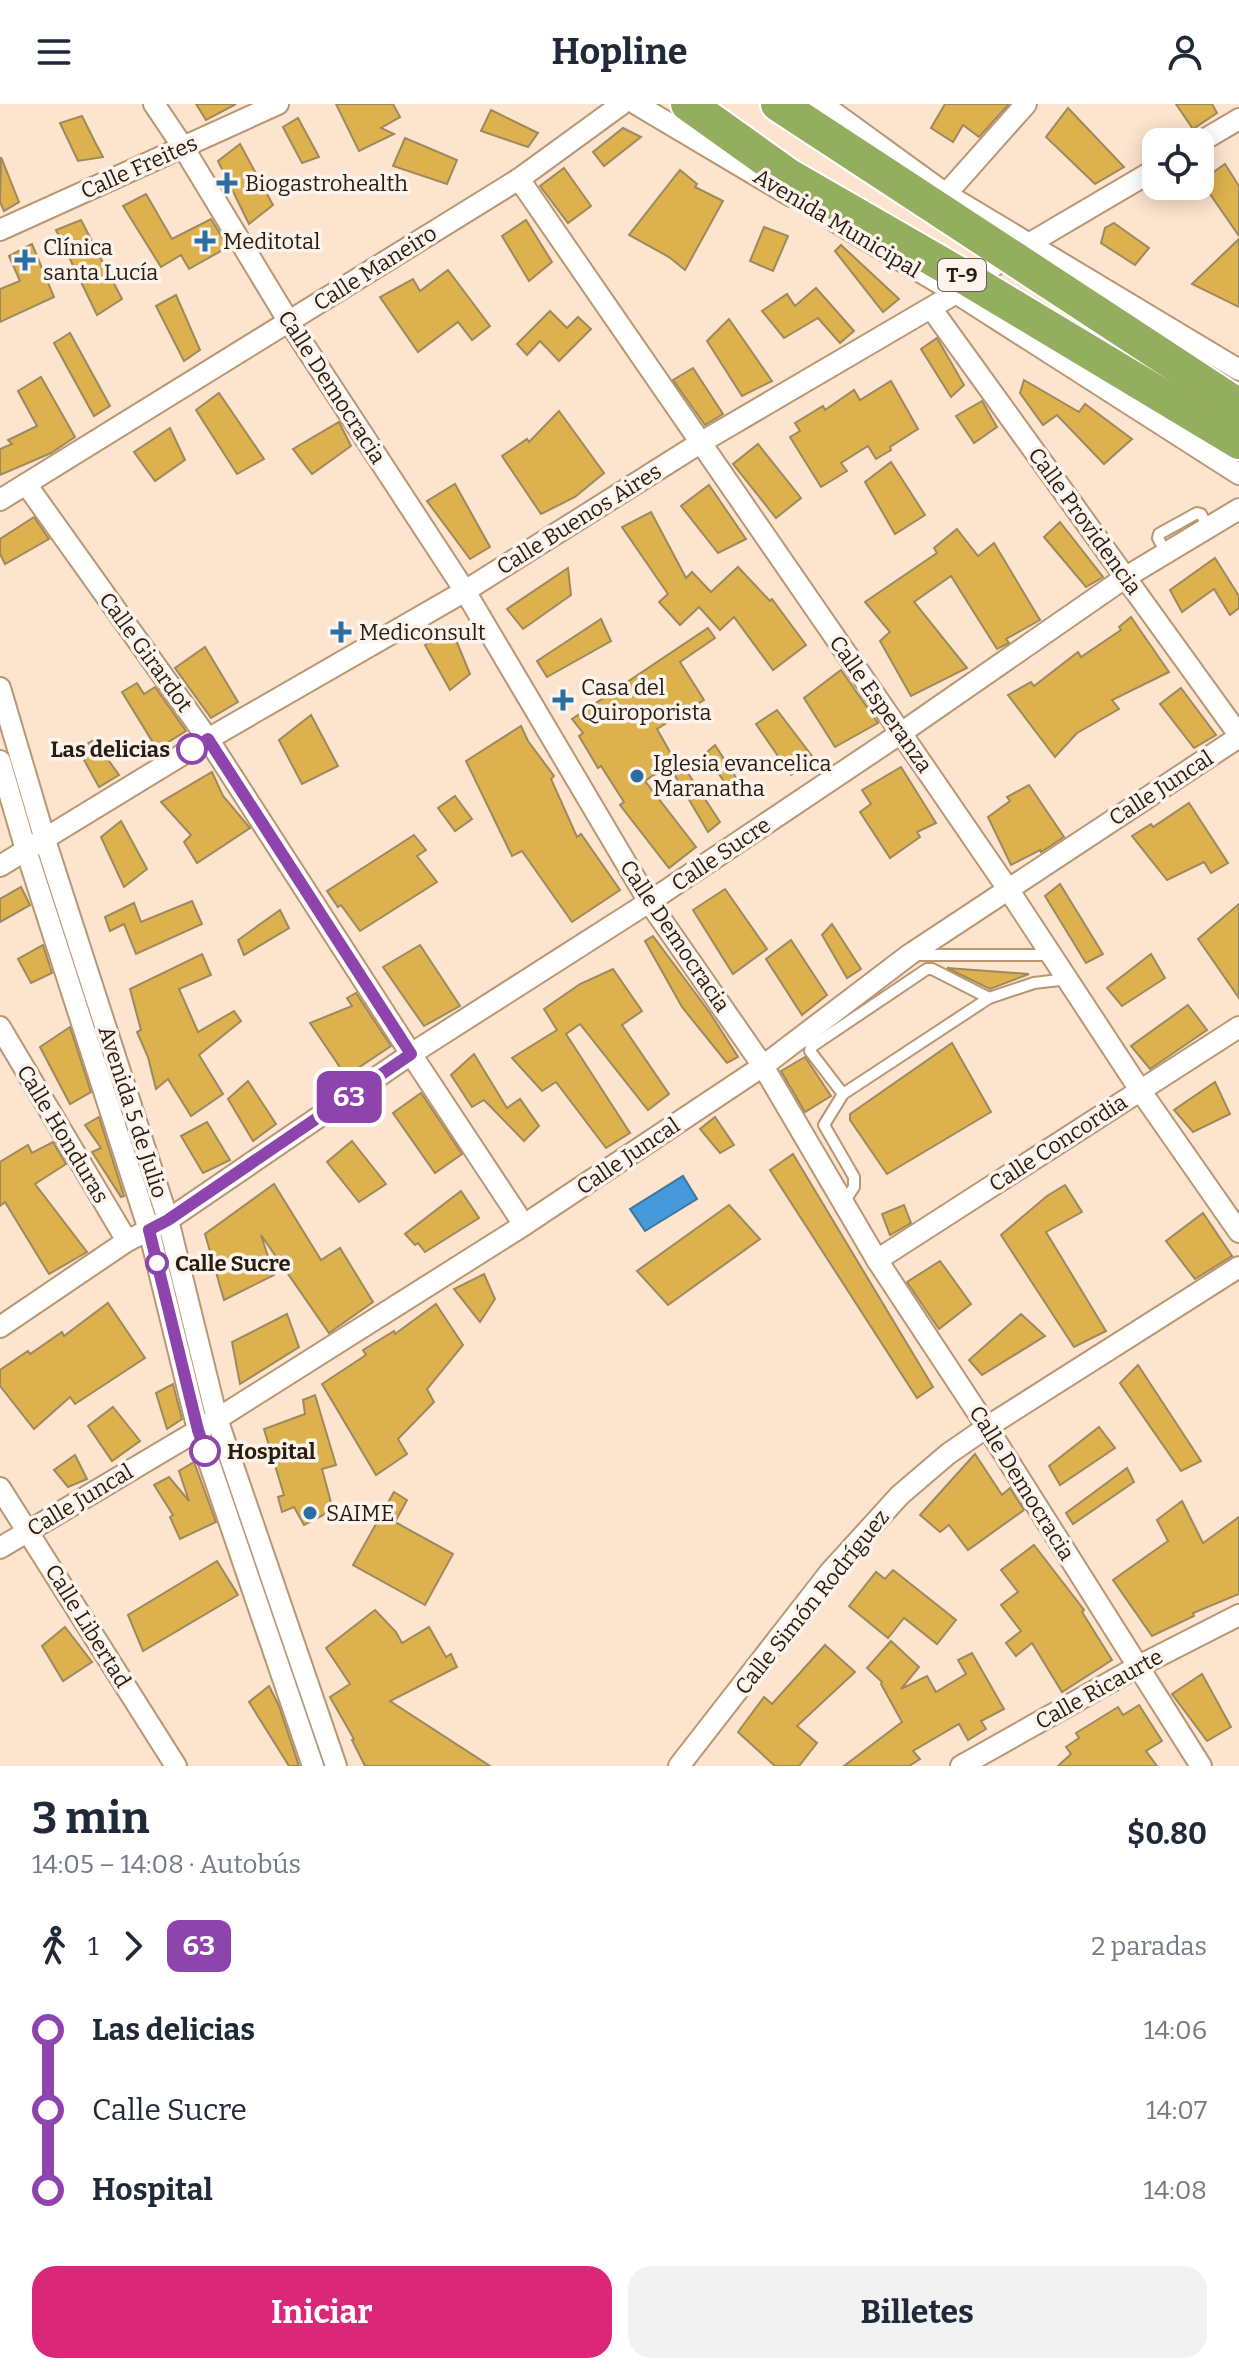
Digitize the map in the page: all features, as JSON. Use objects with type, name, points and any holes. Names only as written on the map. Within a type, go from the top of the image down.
[{"type":"highway","name":"Avenida Municipal","points":[[688,104],[789,176],[964,287],[1239,442]]},
{"type":"highway","name":"T-9","points":[[778,104],[1018,250],[1239,406]]},
{"type":"street","name":"Calle Democracia","points":[[154,104],[289,322],[465,591],[649,902],[763,1066],[877,1260],[987,1427],[1201,1766]]},
{"type":"street","name":"Calle Freites","points":[[0,230],[278,104]]},
{"type":"street","name":"Calle Maneiro","points":[[0,500],[519,179],[622,104]]},
{"type":"street","name":"Avenida Municipal","points":[[636,104],[964,287],[1239,474]]},
{"type":"street","name":"T-9","points":[[822,104],[1018,250],[1239,370]]},
{"type":"street","points":[[946,194],[1026,104]]},
{"type":"street","points":[[1214,134],[1239,119]]},
{"type":"street","name":"Calle Buenos Aires","points":[[0,866],[208,739],[465,591],[700,443],[931,308],[1018,250],[1142,177]]},
{"type":"street","name":"Calle Esperanza","points":[[519,179],[1008,889],[1140,1090],[1239,1232]]},
{"type":"street","name":"Calle Providencia","points":[[931,308],[1239,736]]},
{"type":"street","name":"Calle Girardot","points":[[26,484],[208,739],[524,1225]]},
{"type":"street","name":"Calle Sucre","points":[[0,1327],[127,1241],[158,1225],[411,1054],[649,902],[1126,577],[1239,509]]},
{"type":"street","name":"Avenida 5 de Julio","points":[[0,688],[217,1419],[336,1766]]},
{"type":"street","name":"Calle Juncal","points":[[0,1548],[217,1419],[524,1225],[763,1066],[909,955],[1239,736]]},
{"type":"street","name":"Avenida 5 de Julio","points":[[0,761],[26,850],[158,1225],[198,1430],[313,1766]]},
{"type":"street","name":"Calle Honduras","points":[[0,1027],[127,1241]]},
{"type":"street","name":"Calle Concordia","points":[[877,1260],[1239,1027]]},
{"type":"street","name":"Calle Simón Rodríguez","points":[[679,1766],[830,1572],[900,1495],[948,1454],[987,1427],[1239,1267]]},
{"type":"street","name":"Calle Libertad","points":[[0,1488],[176,1766]]},
{"type":"street","name":"Calle Ricaurte","points":[[961,1766],[1137,1667],[1239,1615]]},
{"type":"lane","points":[[909,955],[1052,955]]},
{"type":"lane","points":[[843,1094],[810,1051],[811,1047],[927,969],[989,998]]},
{"type":"lane","points":[[843,1204],[854,1187],[854,1177],[824,1125],[843,1094],[989,998],[1034,983],[1068,979]]},
{"type":"water","points":[[683,1176],[697,1199],[645,1231],[630,1209]]},
{"type":"building","points":[[196,104],[236,104],[206,120]]},
{"type":"building","points":[[336,104],[393,104],[400,117],[381,128],[394,134],[359,151]]},
{"type":"building","points":[[945,104],[1009,104],[979,137],[963,125],[953,142],[931,128]]},
{"type":"building","points":[[1176,104],[1212,104],[1217,113],[1192,128]]},
{"type":"building","points":[[1068,108],[1124,167],[1095,184],[1046,137]]},
{"type":"building","points":[[491,110],[538,133],[528,147],[481,131]]},
{"type":"building","points":[[82,116],[103,157],[78,161],[60,123]]},
{"type":"building","points":[[298,118],[319,157],[302,163],[283,127]]},
{"type":"building","points":[[623,128],[641,137],[604,166],[593,152]]},
{"type":"building","points":[[405,138],[457,160],[447,184],[393,166]]},
{"type":"building","points":[[240,144],[273,205],[249,224],[218,161]]},
{"type":"building","points":[[1,157],[19,202],[4,211],[0,202]]},
{"type":"building","points":[[1225,164],[1239,186],[1239,236],[1214,200],[1214,172]]},
{"type":"building","points":[[564,168],[591,206],[568,223],[540,186]]},
{"type":"building","points":[[680,170],[697,184],[695,187],[723,201],[685,270],[669,257],[629,235]]},
{"type":"building","points":[[146,194],[172,239],[211,219],[228,247],[189,269],[181,255],[161,267],[123,206]]},
{"type":"building","points":[[81,220],[122,299],[97,315],[56,230]]},
{"type":"building","points":[[526,220],[552,262],[529,281],[502,236]]},
{"type":"building","points":[[1114,223],[1149,248],[1135,265],[1101,243],[1105,228]]},
{"type":"building","points":[[764,227],[788,236],[773,271],[750,261]]},
{"type":"building","points":[[1239,239],[1239,307],[1192,284]]},
{"type":"building","points":[[32,244],[54,297],[0,322],[0,289],[20,281],[9,256]]},
{"type":"building","points":[[841,245],[899,299],[883,312],[835,251]]},
{"type":"building","points":[[448,270],[490,326],[472,340],[458,322],[418,352],[380,297],[413,279],[420,291]]},
{"type":"building","points":[[816,288],[854,331],[840,343],[818,318],[784,338],[762,311],[787,294],[795,306]]},
{"type":"building","points":[[176,295],[200,350],[184,361],[156,306]]},
{"type":"building","points":[[550,311],[567,328],[578,317],[591,329],[559,361],[540,341],[527,355],[517,344]]},
{"type":"building","points":[[729,319],[772,381],[742,396],[707,341]]},
{"type":"building","points":[[70,333],[110,406],[94,416],[54,343]]},
{"type":"building","points":[[937,338],[964,385],[951,397],[921,349]]},
{"type":"building","points":[[693,368],[723,414],[705,425],[673,380]]},
{"type":"building","points":[[41,377],[75,437],[51,453],[0,475],[0,449],[12,444],[8,440],[37,426],[18,391]]},
{"type":"building","points":[[1024,380],[1079,412],[1085,404],[1132,439],[1104,464],[1057,415],[1043,425],[1020,393]]},
{"type":"building","points":[[891,381],[918,429],[876,459],[868,446],[841,463],[847,471],[821,487],[790,437],[800,431],[795,423],[823,406],[825,410],[854,390],[860,400]]},
{"type":"building","points":[[219,393],[264,459],[237,474],[196,410]]},
{"type":"building","points":[[982,401],[997,427],[974,443],[956,416]]},
{"type":"building","points":[[559,411],[604,473],[575,497],[541,514],[502,456],[527,439],[529,442]]},
{"type":"building","points":[[339,422],[351,446],[312,474],[293,449]]},
{"type":"building","points":[[170,428],[185,460],[155,481],[134,452]]},
{"type":"building","points":[[758,444],[801,498],[776,518],[733,464]]},
{"type":"building","points":[[891,462],[925,515],[895,534],[865,482]]},
{"type":"building","points":[[455,484],[490,547],[470,559],[427,501]]},
{"type":"building","points":[[709,485],[746,539],[718,553],[681,506]]},
{"type":"building","points":[[651,512],[686,578],[692,572],[711,592],[738,567],[770,601],[772,599],[806,645],[773,670],[734,617],[720,630],[699,607],[680,625],[659,602],[668,594],[622,527]]},
{"type":"building","points":[[34,517],[49,539],[5,564],[0,554],[0,539]]},
{"type":"building","points":[[1060,522],[1103,577],[1086,587],[1044,537]]},
{"type":"building","points":[[957,529],[978,556],[994,543],[1040,620],[1006,639],[1009,643],[997,649],[951,576],[914,602],[967,668],[911,696],[880,641],[890,632],[865,602],[937,553],[934,548]]},
{"type":"building","points":[[1215,558],[1239,596],[1239,608],[1230,615],[1214,589],[1182,612],[1170,590]]},
{"type":"building","points":[[568,568],[571,595],[523,629],[507,609]]},
{"type":"building","points":[[1131,617],[1169,672],[1112,700],[1119,709],[1077,733],[1055,757],[1008,695],[1031,682],[1034,686],[1078,652],[1081,657],[1121,630],[1119,627]]},
{"type":"building","points":[[601,619],[611,641],[547,677],[537,661]]},
{"type":"building","points":[[451,628],[470,674],[450,690],[425,645]]},
{"type":"building","points":[[708,628],[715,638],[680,662],[704,700],[657,729],[675,761],[645,781],[696,847],[669,868],[620,805],[624,802],[601,766],[598,768],[579,736],[583,733],[572,719]]},
{"type":"building","points":[[205,647],[238,702],[211,718],[175,668]]},
{"type":"building","points":[[841,670],[878,723],[835,747],[804,698]]},
{"type":"building","points":[[137,683],[144,694],[155,687],[186,731],[157,749],[122,692]]},
{"type":"building","points":[[1181,688],[1216,735],[1194,748],[1160,704]]},
{"type":"building","points":[[777,710],[815,760],[791,775],[756,724]]},
{"type":"building","points":[[311,715],[338,766],[302,784],[279,740]]},
{"type":"building","points":[[521,726],[528,741],[554,776],[551,779],[577,837],[581,834],[620,890],[572,922],[522,851],[512,856],[466,761]]},
{"type":"building","points":[[94,740],[119,775],[99,787],[78,749]]},
{"type":"building","points":[[715,745],[742,787],[732,793],[705,754]]},
{"type":"building","points":[[684,767],[720,822],[708,832],[674,774]]},
{"type":"building","points":[[901,767],[936,823],[917,832],[920,837],[890,858],[860,812],[871,804],[862,790]]},
{"type":"building","points":[[212,772],[223,796],[250,828],[197,863],[184,842],[191,835],[161,802]]},
{"type":"building","points":[[1029,785],[1064,837],[1041,852],[1011,865],[988,817],[1010,801],[1007,797]]},
{"type":"building","points":[[455,796],[472,819],[455,831],[438,808]]},
{"type":"building","points":[[1189,803],[1228,863],[1211,873],[1204,862],[1167,880],[1132,836],[1151,824],[1153,827]]},
{"type":"building","points":[[121,821],[147,869],[124,887],[101,837]]},
{"type":"building","points":[[414,835],[426,850],[417,856],[437,882],[360,931],[327,891]]},
{"type":"building","points":[[1060,884],[1103,954],[1086,963],[1045,896]]},
{"type":"building","points":[[21,887],[30,905],[0,922],[0,899]]},
{"type":"building","points":[[725,889],[767,949],[733,974],[693,910]]},
{"type":"building","points":[[192,901],[202,924],[136,954],[124,924],[110,931],[105,917],[134,903],[141,922]]},
{"type":"building","points":[[1239,904],[1239,998],[1198,939]]},
{"type":"building","points":[[280,910],[289,928],[244,955],[238,940]]},
{"type":"building","points":[[832,924],[861,969],[847,978],[822,935]]},
{"type":"building","points":[[653,936],[738,1057],[727,1063],[682,1007],[645,941]]},
{"type":"building","points":[[791,940],[827,995],[802,1015],[766,959]]},
{"type":"building","points":[[43,945],[52,973],[31,983],[18,959]]},
{"type":"building","points":[[420,945],[460,1006],[424,1026],[383,967]]},
{"type":"building","points":[[202,954],[211,975],[179,989],[198,1032],[234,1011],[241,1021],[199,1055],[223,1094],[191,1116],[168,1079],[156,1089],[148,1057],[137,1032],[141,1030],[130,989]]},
{"type":"building","points":[[1151,954],[1165,978],[1122,1006],[1107,988]]},
{"type":"building","points":[[947,968],[1029,974],[990,989]]},
{"type":"building","points":[[613,969],[642,1011],[622,1025],[669,1094],[648,1110],[580,1024],[566,1034],[630,1133],[606,1148],[556,1082],[542,1091],[512,1058],[557,1030],[544,1009],[580,984]]},
{"type":"building","points":[[356,993],[391,1046],[346,1076],[310,1023],[352,1006],[347,998]]},
{"type":"building","points":[[1188,1005],[1207,1030],[1150,1069],[1131,1046]]},
{"type":"building","points":[[70,1027],[91,1092],[70,1104],[40,1047]]},
{"type":"building","points":[[952,1043],[991,1112],[887,1174],[850,1120],[850,1114]]},
{"type":"building","points":[[474,1054],[507,1108],[520,1099],[539,1126],[524,1141],[484,1100],[472,1107],[451,1075]]},
{"type":"building","points":[[805,1057],[831,1096],[805,1112],[781,1071]]},
{"type":"building","points":[[248,1081],[276,1124],[253,1141],[228,1099]]},
{"type":"building","points":[[1215,1082],[1230,1114],[1193,1132],[1174,1110]]},
{"type":"building","points":[[421,1093],[462,1154],[435,1173],[393,1113]]},
{"type":"building","points":[[99,1117],[124,1196],[121,1197],[92,1152],[101,1148],[85,1125]]},
{"type":"building","points":[[715,1117],[734,1145],[720,1153],[700,1129]]},
{"type":"building","points":[[207,1122],[230,1160],[203,1173],[181,1136]]},
{"type":"building","points":[[352,1141],[386,1184],[359,1202],[327,1162]]},
{"type":"building","points":[[53,1142],[66,1164],[35,1184],[87,1252],[49,1274],[5,1202],[0,1206],[0,1162],[28,1145],[32,1153]]},
{"type":"building","points":[[793,1154],[933,1387],[917,1398],[770,1170]]},
{"type":"building","points":[[274,1184],[321,1260],[340,1248],[373,1302],[329,1333],[261,1235],[274,1275],[224,1300],[205,1234]]},
{"type":"building","points":[[1065,1185],[1082,1212],[1046,1232],[1106,1331],[1074,1347],[1001,1235],[1047,1196]]},
{"type":"building","points":[[461,1191],[479,1218],[425,1252],[418,1243],[415,1245],[405,1234]]},
{"type":"building","points":[[729,1205],[760,1239],[668,1305],[637,1271]]},
{"type":"building","points":[[904,1205],[911,1223],[890,1235],[882,1214]]},
{"type":"building","points":[[1203,1213],[1232,1256],[1195,1279],[1166,1241]]},
{"type":"building","points":[[940,1261],[971,1304],[939,1329],[907,1282]]},
{"type":"building","points":[[484,1274],[495,1299],[480,1322],[454,1289]]},
{"type":"building","points":[[108,1303],[145,1358],[75,1404],[70,1397],[34,1429],[0,1386],[0,1370],[62,1332],[64,1336]]},
{"type":"building","points":[[436,1304],[463,1345],[427,1389],[434,1402],[398,1439],[407,1454],[376,1475],[322,1384],[366,1355],[363,1350],[394,1331],[395,1334]]},
{"type":"building","points":[[287,1314],[299,1347],[240,1384],[232,1342]]},
{"type":"building","points":[[1021,1314],[1045,1336],[982,1375],[969,1360]]},
{"type":"building","points":[[1138,1365],[1201,1461],[1181,1471],[1120,1383]]},
{"type":"building","points":[[173,1384],[182,1419],[167,1429],[156,1393]]},
{"type":"building","points":[[315,1395],[336,1465],[322,1469],[333,1510],[304,1525],[294,1507],[282,1512],[278,1497],[284,1495],[264,1429],[305,1414],[303,1400]]},
{"type":"building","points":[[113,1407],[140,1441],[112,1461],[88,1426]]},
{"type":"building","points":[[1099,1427],[1115,1448],[1060,1485],[1049,1466]]},
{"type":"building","points":[[975,1454],[1002,1495],[1010,1488],[1024,1510],[968,1550],[949,1525],[940,1532],[920,1515]]},
{"type":"building","points":[[75,1455],[87,1479],[68,1487],[54,1470]]},
{"type":"building","points":[[194,1462],[216,1522],[180,1539],[170,1517],[173,1515],[154,1485],[169,1477],[189,1501],[179,1471]]},
{"type":"building","points":[[1127,1468],[1134,1482],[1073,1524],[1066,1513]]},
{"type":"building","points":[[394,1492],[407,1500],[395,1522],[453,1554],[425,1605],[353,1565]]},
{"type":"building","points":[[1182,1501],[1203,1543],[1239,1517],[1239,1594],[1193,1613],[1194,1616],[1152,1636],[1113,1580],[1168,1541],[1157,1520]]},
{"type":"building","points":[[1034,1545],[1084,1610],[1082,1612],[1112,1660],[1062,1692],[1032,1643],[1016,1656],[1006,1643],[1021,1631],[1001,1605],[1018,1592],[1001,1570]]},
{"type":"building","points":[[217,1561],[238,1595],[143,1651],[128,1615]]},
{"type":"building","points":[[893,1570],[956,1620],[937,1644],[904,1618],[888,1638],[849,1606],[876,1572],[885,1579]]},
{"type":"building","points":[[375,1610],[402,1643],[429,1627],[446,1657],[451,1654],[457,1667],[390,1701],[490,1766],[365,1766],[354,1739],[330,1697],[350,1684],[326,1648]]},
{"type":"building","points":[[65,1627],[92,1662],[63,1681],[42,1646]]},
{"type":"building","points":[[891,1641],[919,1667],[901,1689],[927,1676],[936,1692],[966,1674],[958,1660],[972,1653],[1004,1709],[981,1721],[986,1729],[968,1740],[959,1724],[913,1751],[920,1759],[909,1766],[844,1766],[902,1722],[882,1682],[867,1668]]},
{"type":"building","points":[[825,1645],[855,1672],[797,1726],[817,1743],[799,1766],[775,1766],[738,1732],[764,1697],[772,1704]]},
{"type":"building","points":[[1202,1674],[1231,1727],[1207,1741],[1172,1694]]},
{"type":"building","points":[[269,1686],[299,1766],[289,1766],[249,1702]]},
{"type":"building","points":[[1139,1705],[1162,1741],[1146,1751],[1157,1766],[1058,1766],[1071,1754],[1066,1747],[1079,1738],[1076,1733],[1118,1707],[1123,1715]]},
{"type":"bus line","name":"63","points":[[192,749],[208,739],[411,1054],[149,1230],[205,1451]]},
{"type":"place","name":"Biogastrohealth","points":[[227,183]]},
{"type":"place","name":"Meditotal","points":[[205,241]]},
{"type":"place","name":"Clínica santa Lucía","points":[[25,260]]},
{"type":"place","name":"Mediconsult","points":[[341,632]]},
{"type":"place","name":"Casa del Quiroporista","points":[[563,700]]},
{"type":"place","name":"Las delicias","points":[[192,749]]},
{"type":"place","name":"Iglesia evancelica Maranatha","points":[[637,776]]},
{"type":"place","name":"Calle Sucre","points":[[157,1263]]},
{"type":"place","name":"Hospital","points":[[205,1451]]},
{"type":"place","name":"SAIME","points":[[310,1513]]}]
